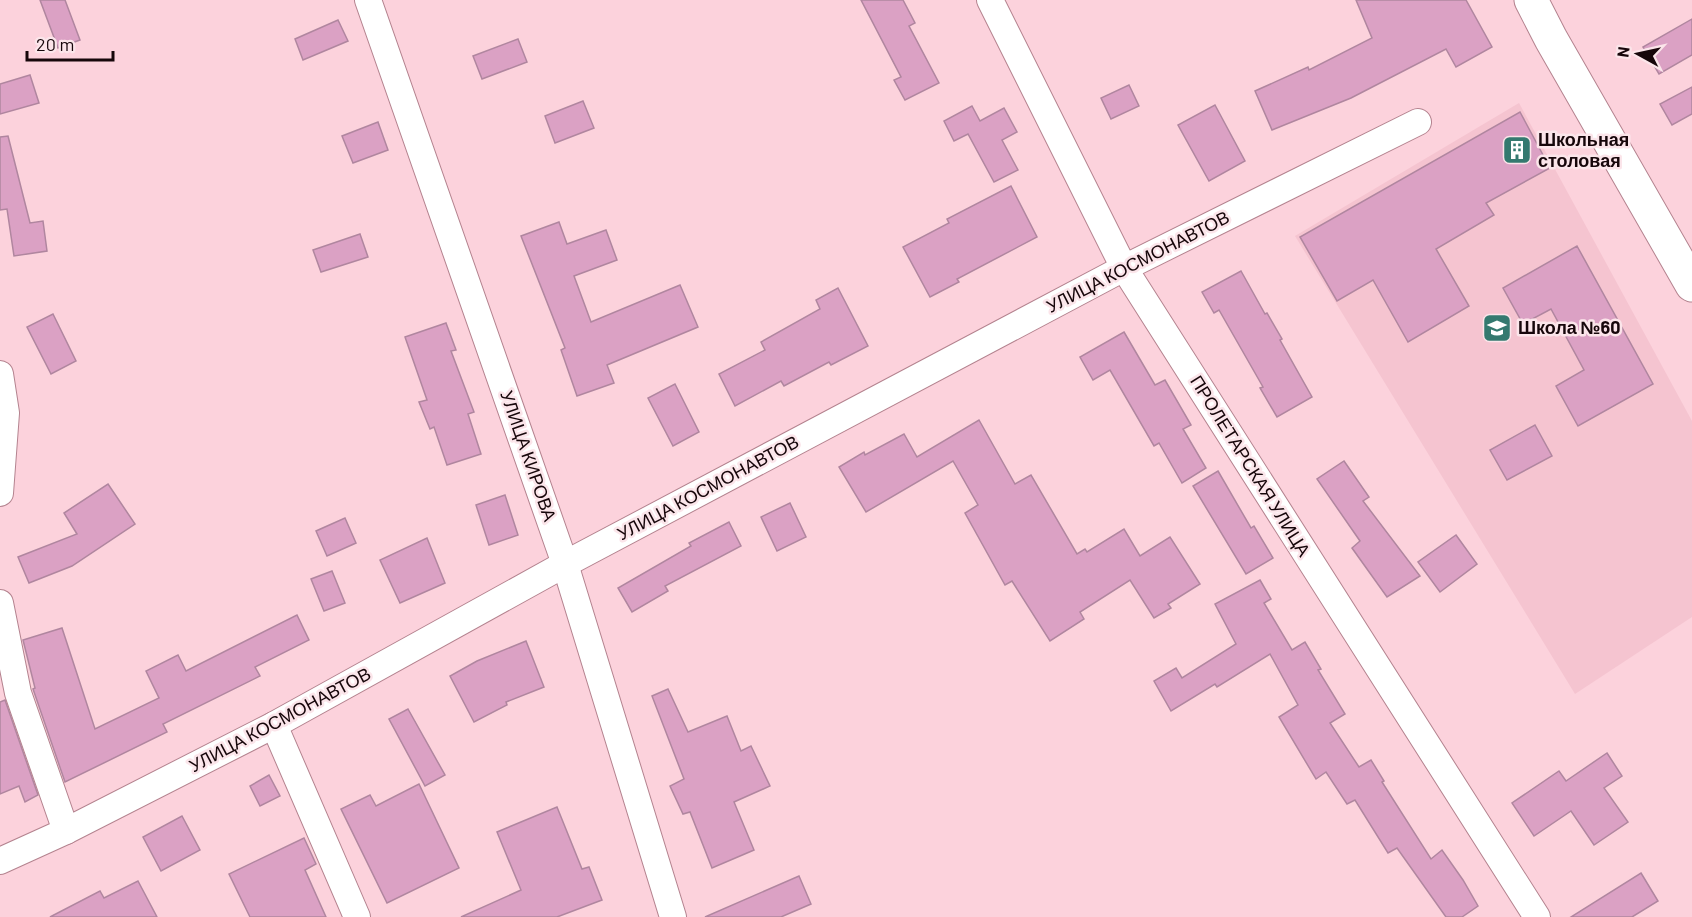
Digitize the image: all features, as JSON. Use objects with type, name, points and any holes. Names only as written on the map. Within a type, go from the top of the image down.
[{"type":"main road","points":[[1531,0],[1692,285]]},
{"type":"street","name":"УЛИЦА КИРОВА","points":[[368,0],[565,564],[673,917]]},
{"type":"street","name":"ПРОЛЕТАРСКАЯ УЛИЦА","points":[[990,0],[1124,268],[1537,917]]},
{"type":"street","name":"УЛИЦА КОСМОНАВТОВ","points":[[0,861],[66,831],[274,725],[565,564],[1124,268],[1418,122]]},
{"type":"street","points":[[0,374],[6,412],[0,494]]},
{"type":"street","points":[[0,603],[18,693],[66,831]]},
{"type":"street","points":[[274,725],[357,917]]},
{"type":"shaded area","name":"Школа №60","points":[[1519,103],[1692,421],[1692,617],[1575,694],[1295,236]]},
{"type":"building","points":[[40,0],[65,0],[80,40],[58,48]]},
{"type":"building","points":[[861,0],[903,0],[915,23],[909,26],[939,83],[905,100],[894,80],[901,77]]},
{"type":"building","points":[[1356,0],[1466,0],[1492,47],[1456,67],[1446,49],[1351,98],[1272,130],[1255,91],[1308,67],[1309,70],[1372,38]]},
{"type":"building","points":[[1692,19],[1692,55],[1659,74],[1643,47]]},
{"type":"building","points":[[338,20],[348,41],[303,60],[295,39]]},
{"type":"building","points":[[518,39],[527,62],[482,79],[473,56]]},
{"type":"building","points":[[30,75],[39,103],[0,114],[0,84]]},
{"type":"building","points":[[1129,85],[1139,106],[1111,119],[1101,98]]},
{"type":"building","points":[[1692,87],[1692,114],[1672,125],[1660,104]]},
{"type":"building","points":[[583,101],[594,128],[555,143],[545,116]]},
{"type":"building","points":[[1215,105],[1245,161],[1209,181],[1178,125]]},
{"type":"building","points":[[972,106],[980,121],[1004,108],[1017,132],[1002,140],[1018,170],[994,182],[968,134],[954,141],[944,121]]},
{"type":"building","points":[[1520,112],[1550,168],[1486,203],[1494,215],[1436,249],[1469,306],[1408,342],[1373,280],[1337,301],[1300,237]]},
{"type":"building","points":[[378,122],[388,150],[353,163],[342,136]]},
{"type":"building","points":[[8,136],[30,223],[43,221],[47,251],[14,256],[7,209],[0,210],[0,137]]},
{"type":"building","points":[[1011,186],[1037,237],[957,279],[959,282],[930,297],[903,247],[949,223],[947,219]]},
{"type":"building","points":[[559,222],[567,244],[606,230],[617,260],[574,276],[591,322],[680,285],[698,327],[607,365],[614,383],[577,396],[561,350],[565,348],[521,236]]},
{"type":"building","points":[[360,234],[368,257],[321,272],[313,250]]},
{"type":"building","points":[[1577,246],[1653,384],[1578,426],[1556,386],[1584,370],[1551,309],[1523,324],[1503,288]]},
{"type":"building","points":[[1241,271],[1282,339],[1280,340],[1312,397],[1277,417],[1260,388],[1263,387],[1219,310],[1214,313],[1202,292]]},
{"type":"building","points":[[838,288],[868,346],[831,365],[829,362],[784,386],[781,381],[735,406],[719,374],[765,350],[761,342],[820,309],[816,300]]},
{"type":"building","points":[[53,314],[76,361],[51,374],[27,327]]},
{"type":"building","points":[[446,323],[456,350],[451,351],[474,412],[468,414],[481,454],[447,465],[434,427],[430,429],[419,402],[427,400],[405,337]]},
{"type":"building","points":[[1124,332],[1155,385],[1165,380],[1191,425],[1183,429],[1206,468],[1182,483],[1159,443],[1154,446],[1110,370],[1093,380],[1080,357]]},
{"type":"building","points":[[675,384],[699,432],[673,446],[648,398]]},
{"type":"building","points":[[979,420],[1015,484],[1031,475],[1077,554],[1085,549],[1087,552],[1124,529],[1140,556],[1170,537],[1200,584],[1168,604],[1171,608],[1154,618],[1130,580],[1080,612],[1084,619],[1050,641],[1012,581],[1005,585],[965,513],[978,505],[953,461],[866,512],[839,467],[864,452],[865,455],[904,434],[917,457]]},
{"type":"building","points":[[1535,425],[1552,456],[1507,480],[1490,450]]},
{"type":"building","points":[[1344,461],[1369,497],[1363,501],[1420,576],[1387,597],[1352,548],[1360,541],[1317,479]]},
{"type":"building","points":[[1218,471],[1251,528],[1254,526],[1273,558],[1246,574],[1193,486]]},
{"type":"building","points":[[108,484],[135,524],[72,566],[29,583],[18,557],[77,534],[64,513]]},
{"type":"building","points":[[505,495],[518,535],[489,545],[476,505]]},
{"type":"building","points":[[790,503],[806,537],[777,551],[761,517]]},
{"type":"building","points":[[345,518],[356,543],[327,556],[316,531]]},
{"type":"building","points":[[729,522],[741,546],[665,586],[668,591],[632,612],[618,588],[691,546],[689,543]]},
{"type":"building","points":[[1456,535],[1477,564],[1440,592],[1418,562]]},
{"type":"building","points":[[427,538],[445,583],[400,603],[380,560]]},
{"type":"building","points":[[332,571],[345,603],[324,611],[311,579]]},
{"type":"building","points":[[1260,580],[1271,599],[1264,603],[1292,650],[1305,642],[1321,669],[1318,670],[1345,714],[1330,723],[1359,767],[1371,760],[1384,781],[1382,782],[1431,859],[1442,850],[1463,880],[1478,906],[1462,917],[1446,917],[1397,848],[1388,853],[1355,800],[1347,804],[1326,772],[1316,779],[1279,717],[1298,705],[1270,654],[1217,687],[1215,684],[1171,711],[1154,681],[1176,668],[1182,678],[1236,644],[1215,604]]},
{"type":"building","points":[[297,615],[309,640],[255,667],[260,676],[163,724],[167,732],[65,782],[33,689],[35,688],[23,640],[62,628],[95,729],[159,698],[146,671],[178,655],[186,671]]},
{"type":"building","points":[[526,641],[544,687],[506,702],[507,705],[474,722],[450,676],[477,661]]},
{"type":"building","points":[[668,689],[688,732],[727,716],[741,751],[751,746],[770,786],[734,802],[754,850],[712,868],[690,812],[683,814],[670,786],[684,779],[652,696]]},
{"type":"building","points":[[5,700],[38,795],[25,802],[19,786],[0,794],[0,702]]},
{"type":"building","points":[[408,709],[445,775],[425,786],[389,719]]},
{"type":"building","points":[[1607,753],[1622,776],[1604,788],[1628,822],[1594,845],[1571,811],[1534,836],[1512,803],[1559,771],[1566,781]]},
{"type":"building","points":[[269,775],[280,796],[260,806],[250,786]]},
{"type":"building","points":[[419,784],[459,868],[387,903],[341,809],[370,795],[376,806]]},
{"type":"building","points":[[557,807],[582,869],[589,867],[602,900],[557,917],[461,917],[521,890],[497,832]]},
{"type":"building","points":[[182,816],[200,850],[161,871],[143,837]]},
{"type":"building","points":[[304,838],[316,864],[305,870],[326,917],[250,917],[229,874]]},
{"type":"building","points":[[1641,873],[1658,901],[1632,917],[1571,917]]},
{"type":"building","points":[[799,876],[811,904],[781,917],[705,917]]},
{"type":"building","points":[[138,881],[157,917],[50,917],[100,891],[104,898]]},
{"type":"place","name":"Школьная столовая","points":[[1517,150]]},
{"type":"place","name":"Школа №60","points":[[1497,328]]}]
